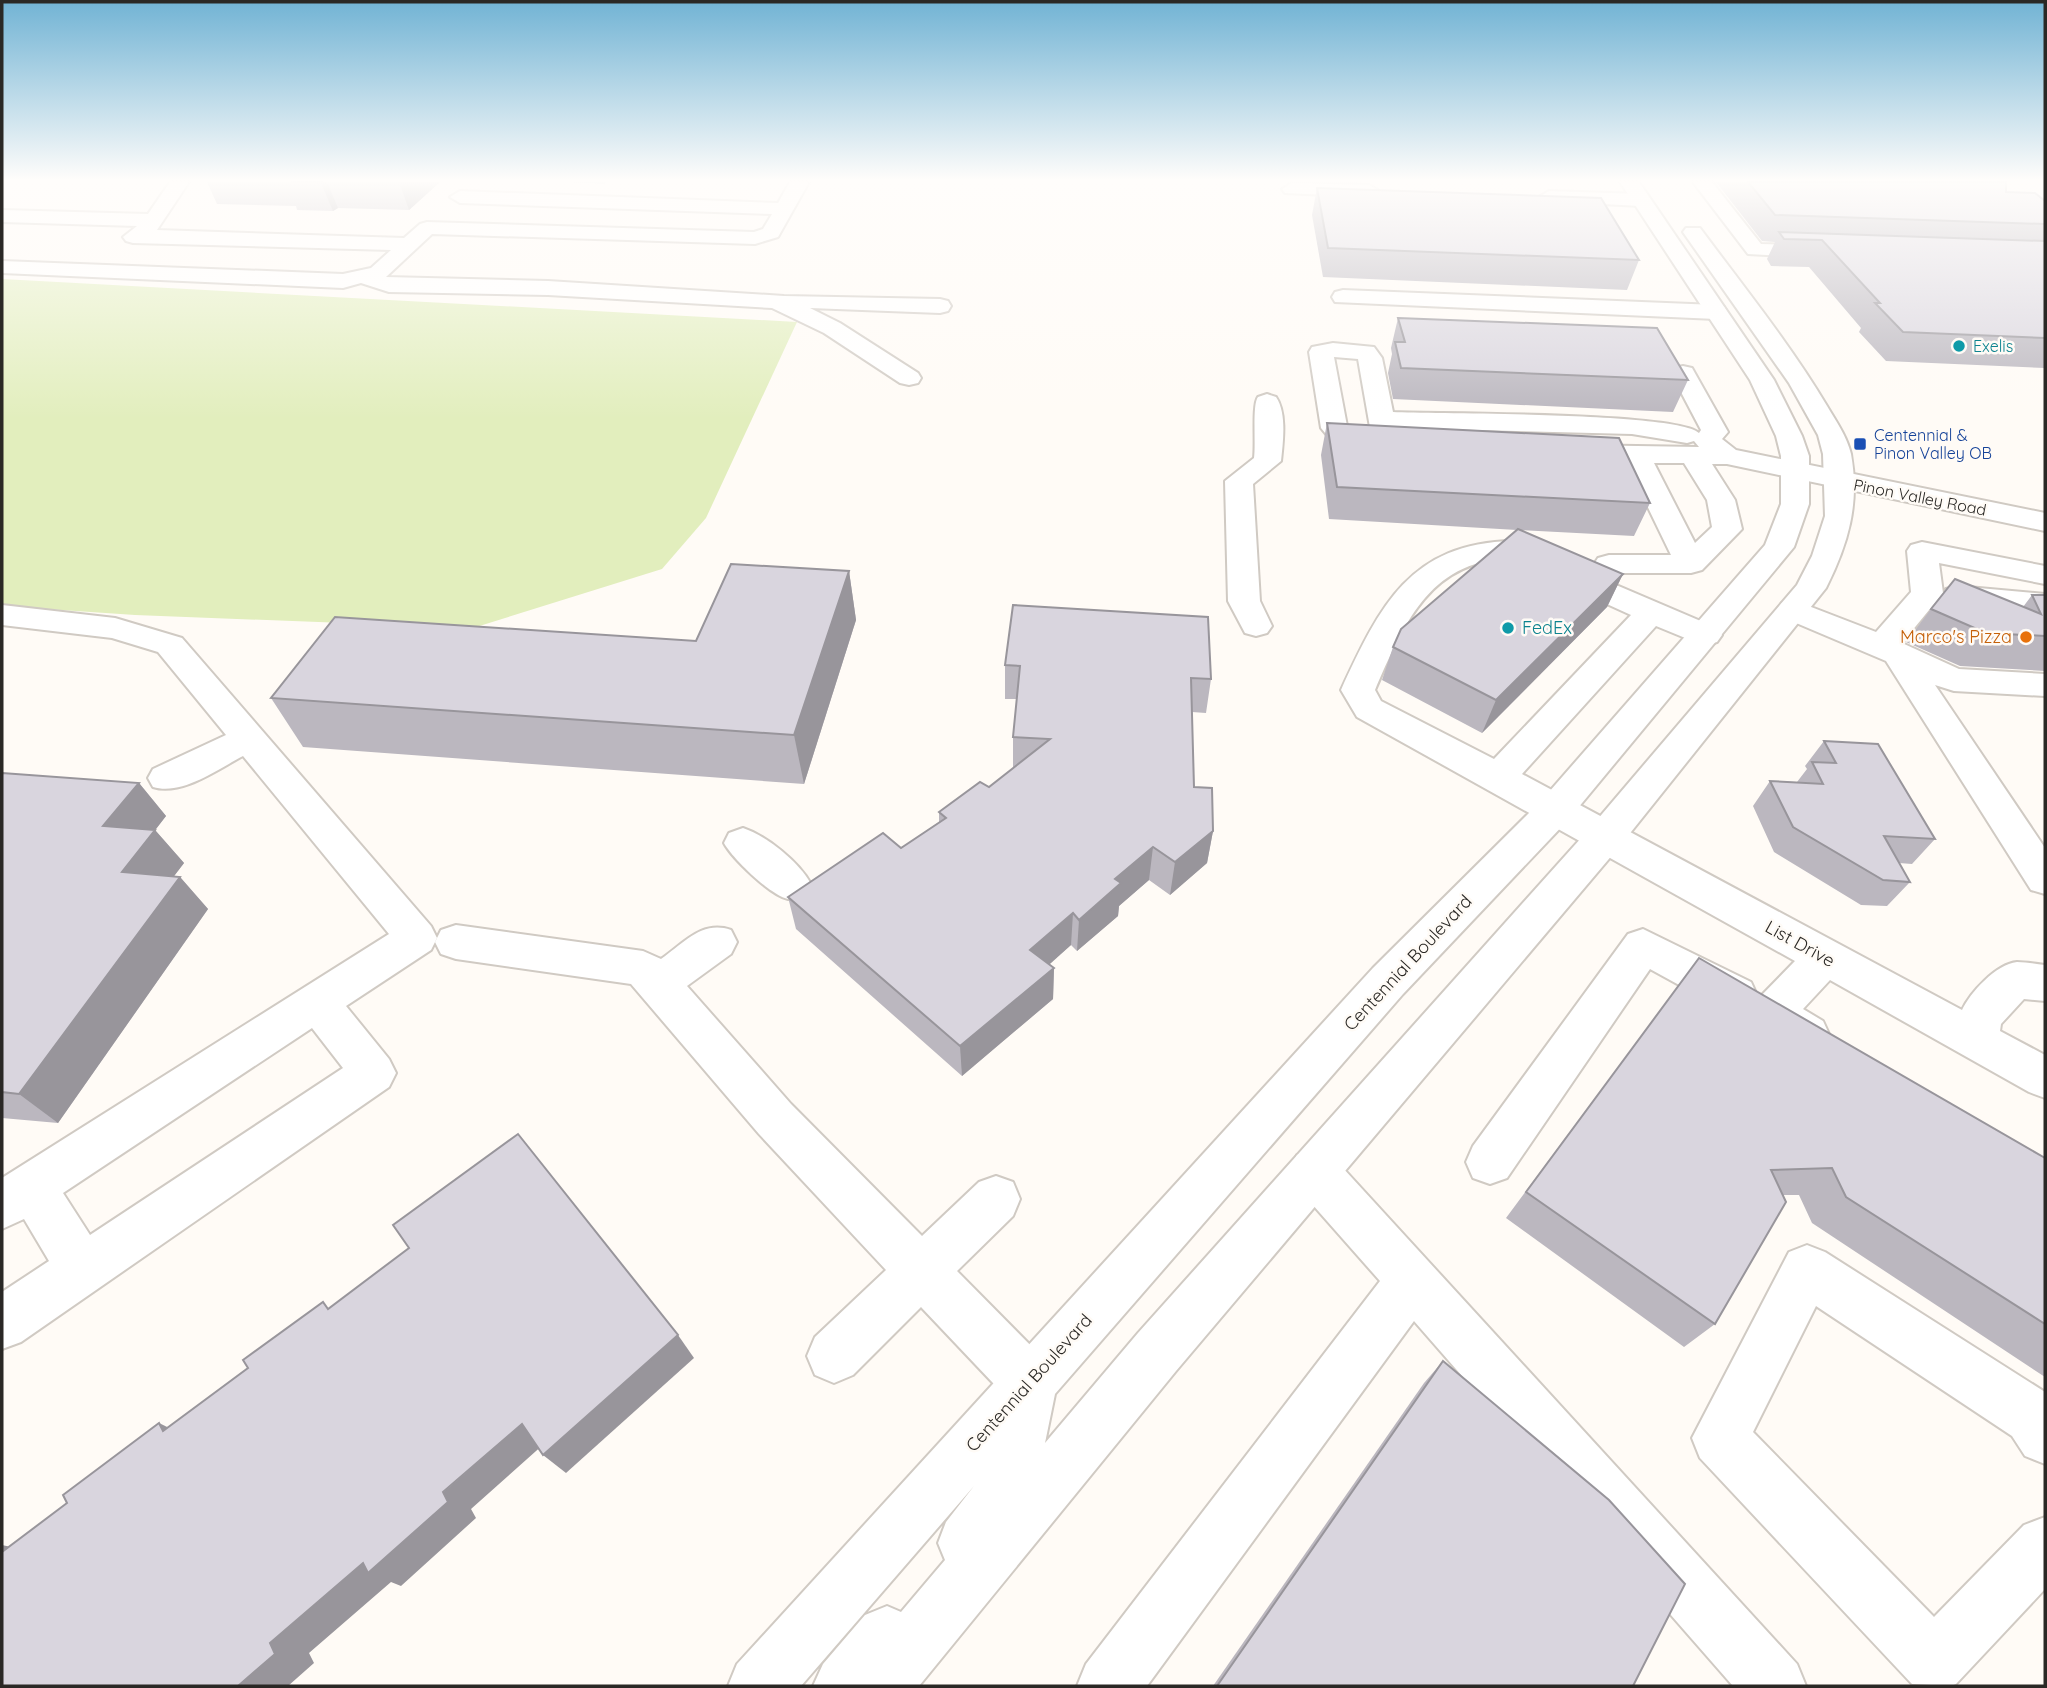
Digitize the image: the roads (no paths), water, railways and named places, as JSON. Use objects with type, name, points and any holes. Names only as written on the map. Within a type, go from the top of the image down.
[{"type":"main road","points":[[82,271],[97,261]]},
{"type":"main road","points":[[2,267],[343,281],[367,278],[379,273],[393,261]]},
{"type":"main road","name":"Centennial Boulevard","points":[[758,1686],[1388,981],[1555,810],[1779,547],[1795,504],[1794,453],[1778,410],[1762,380],[1682,261]]},
{"type":"main road","points":[[878,1686],[1148,1363],[1605,837],[1811,588],[1827,556],[1839,516],[1837,454],[1819,412],[1713,261]]},
{"type":"main road","points":[[367,278],[389,285],[561,289],[777,301],[940,306]]},
{"type":"main road","points":[[1343,297],[1716,312]]},
{"type":"main road","points":[[777,301],[832,328],[909,378]]},
{"type":"main road","points":[[1609,564],[1691,564],[1727,529],[1709,450],[1715,432],[1683,373]]},
{"type":"main road","points":[[1256,626],[1244,601],[1239,481],[1267,461],[1270,439],[1267,402]]},
{"type":"main road","points":[[1478,447],[1384,431],[1632,426],[1685,434],[1709,450]]},
{"type":"main road","points":[[1556,452],[1636,454],[1709,450]]},
{"type":"main road","name":"Pinon Valley Road","points":[[1709,450],[1796,472],[2045,522]]},
{"type":"main road","points":[[1636,454],[1691,564]]},
{"type":"main road","name":"List Drive","points":[[1651,612],[1513,550],[1488,550],[1444,564],[1420,583],[1376,648],[1358,690],[1369,709],[2045,1077]]},
{"type":"main road","points":[[1889,650],[1927,593],[1922,551],[2045,575]]},
{"type":"main road","points":[[1927,593],[2045,604]]},
{"type":"main road","points":[[1793,610],[1954,680],[2045,685]]},
{"type":"main road","points":[[1498,777],[1651,612],[1706,635]]},
{"type":"main road","points":[[2,615],[115,628],[170,645],[416,938],[16,1195],[82,1269]]},
{"type":"main road","points":[[1889,650],[2045,879]]},
{"type":"main road","points":[[166,778],[249,739]]},
{"type":"main road","points":[[743,843],[791,884]]},
{"type":"main road","points":[[456,942],[643,968],[775,1119],[1030,1382],[1009,1476],[993,1511],[845,1686]]},
{"type":"main road","points":[[659,984],[716,942]]},
{"type":"main road","points":[[1490,1162],[1643,946],[1772,1013],[1844,1056]]},
{"type":"main road","points":[[1772,1013],[1825,957]]},
{"type":"main road","points":[[1976,1040],[1981,1016],[2015,980],[2045,983]]},
{"type":"main road","points":[[2,1324],[373,1073],[317,1002]]},
{"type":"main road","points":[[1314,1171],[1772,1685]]},
{"type":"main road","points":[[834,1356],[996,1199]]},
{"type":"main road","points":[[2045,1436],[2032,1416],[1807,1270],[1720,1438],[1934,1662],[2045,1546]]},
{"type":"main road","points":[[1108,1686],[1412,1281]]},
{"type":"place","name":"Exelis","points":[[1959,346]]},
{"type":"place","name":"Centennial & Pinon Valley OB","points":[[1860,444]]},
{"type":"place","name":"FedEx","points":[[1508,628]]},
{"type":"place","name":"Marco's Pizza","points":[[2026,637]]}]
